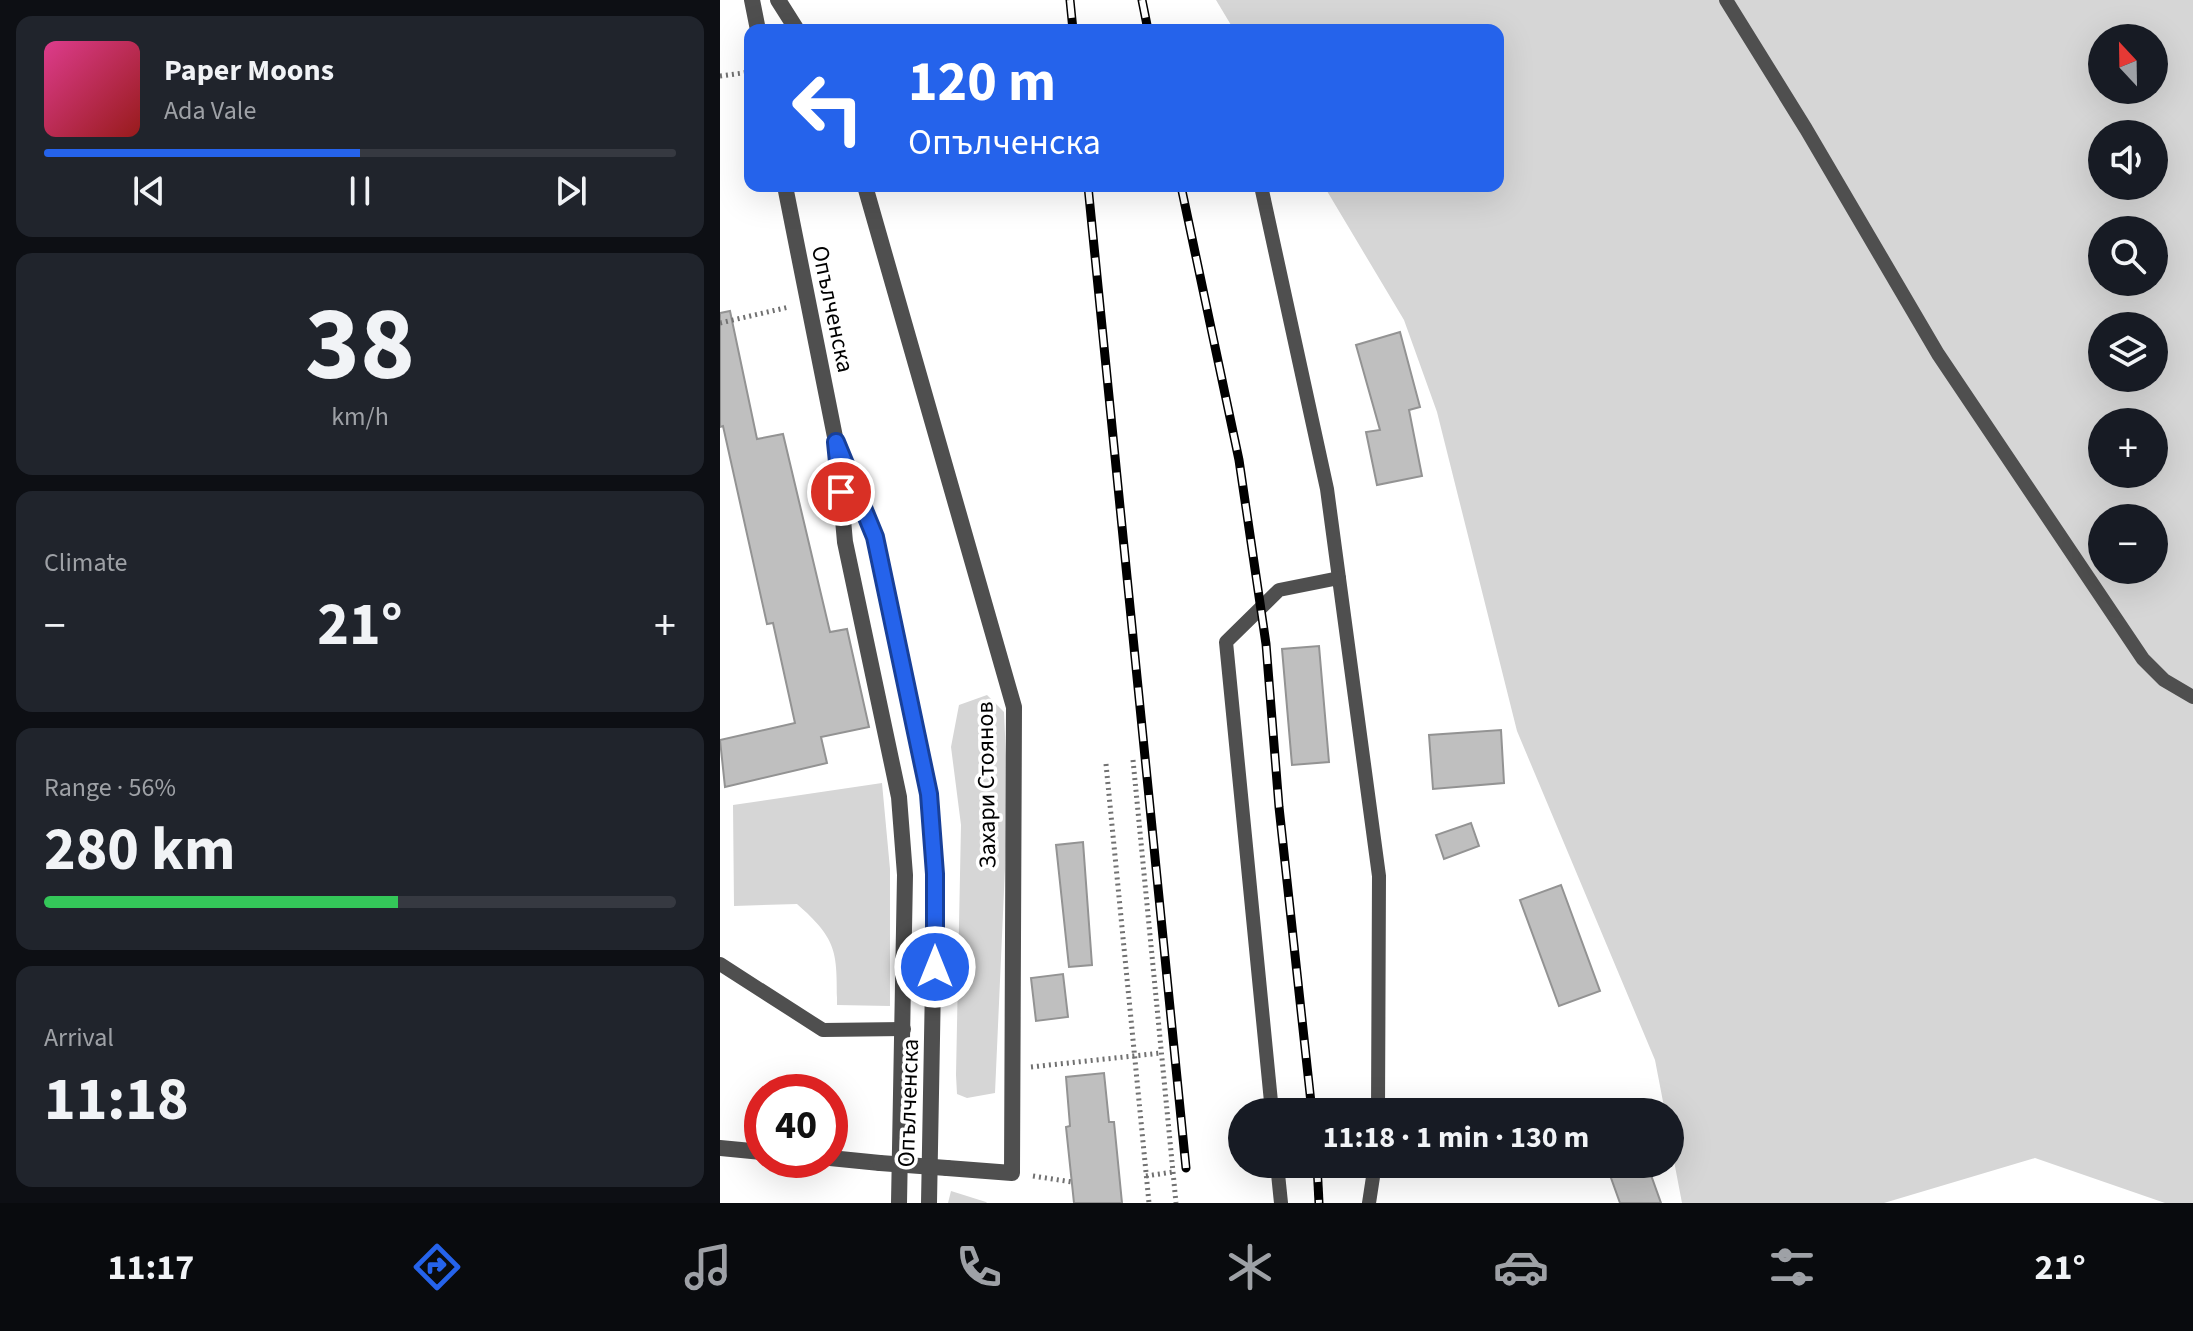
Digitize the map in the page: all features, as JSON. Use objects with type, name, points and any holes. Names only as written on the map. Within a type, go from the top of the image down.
[{"type":"street","points":[[752,0],[757,24]]},
{"type":"street","points":[[778,0],[793,24]]},
{"type":"street","name":"Опълченска","points":[[786,192],[836,442],[845,542],[899,797],[905,875],[899,1203]]},
{"type":"street","name":"Захари Стоянов","points":[[867,192],[1014,707],[1010,1069],[1012,1173]]},
{"type":"street","name":"Опълченска","points":[[836,442],[875,537],[929,794],[935,874],[929,1203]]},
{"type":"street","points":[[720,1148],[744,1150]]},
{"type":"street","points":[[848,1160],[1012,1173]]},
{"type":"lane","points":[[1726,0],[1938,354],[2143,659],[2164,680],[2193,697]]},
{"type":"lane","points":[[1262,192],[1327,489],[1379,876],[1378,1098]]},
{"type":"lane","points":[[1271,1098],[1226,642],[1279,590],[1339,578]]},
{"type":"lane","points":[[720,964],[823,1030],[904,1029]]},
{"type":"lane","points":[[1278,1178],[1281,1203]]},
{"type":"lane","points":[[1369,1203],[1373,1178]]},
{"type":"path","points":[[720,76],[744,73]]},
{"type":"path","points":[[720,323],[807,303]]},
{"type":"path","points":[[1133,760],[1176,1203]]},
{"type":"path","points":[[1106,764],[1149,1203]]},
{"type":"path","points":[[1010,1069],[1161,1053]]},
{"type":"path","points":[[1146,1176],[1173,1172]]},
{"type":"path","points":[[1012,1173],[1072,1182]]},
{"type":"shaded area","points":[[1216,0],[2193,0],[2193,1203],[2165,1203],[2035,1158],[1884,1203],[1682,1203],[1677,1178],[1684,1178],[1684,1098],[1662,1098],[1655,1060],[1517,731],[1437,412],[1404,320],[1328,192],[1504,192],[1504,24],[1230,24]]},
{"type":"shaded area","points":[[987,695],[1004,712],[1008,801],[995,1093],[967,1098],[957,1094],[956,1075],[961,825],[951,747],[959,705]]},
{"type":"shaded area","points":[[882,783],[890,869],[890,1006],[837,1005],[837,972],[832,948],[821,928],[797,904],[734,906],[733,805]]},
{"type":"shaded area","points":[[951,1191],[986,1202],[987,1203],[948,1203]]},
{"type":"building","points":[[730,311],[757,439],[783,434],[830,632],[847,629],[869,727],[821,737],[827,763],[725,787],[720,740],[795,723],[773,623],[767,624],[723,426],[720,427],[720,313]]},
{"type":"building","points":[[1400,332],[1420,407],[1409,410],[1422,476],[1377,485],[1366,432],[1380,430],[1356,345]]},
{"type":"building","points":[[1319,646],[1329,762],[1292,765],[1282,649]]},
{"type":"building","points":[[1501,730],[1504,783],[1433,789],[1429,735]]},
{"type":"building","points":[[1471,823],[1479,846],[1444,859],[1436,835]]},
{"type":"building","points":[[1083,842],[1092,965],[1069,967],[1056,845]]},
{"type":"building","points":[[1561,885],[1600,991],[1559,1006],[1520,900]]},
{"type":"building","points":[[1063,974],[1068,1017],[1036,1021],[1031,978]]},
{"type":"building","points":[[1104,1073],[1109,1122],[1114,1122],[1122,1203],[1074,1203],[1066,1127],[1070,1126],[1066,1077]]},
{"type":"building","points":[[1611,1178],[1652,1178],[1661,1203],[1620,1203]]},
{"type":"railway","points":[[1070,0],[1072,24]]},
{"type":"railway","points":[[1142,0],[1147,24]]},
{"type":"railway","points":[[1089,192],[1186,1168]]},
{"type":"railway","points":[[1182,192],[1239,460],[1266,644],[1279,807],[1310,1098]]},
{"type":"railway","points":[[1318,1178],[1319,1203]]},
{"type":"route","points":[[841,492],[836,442],[875,537],[929,794],[935,874],[935,967]]}]
